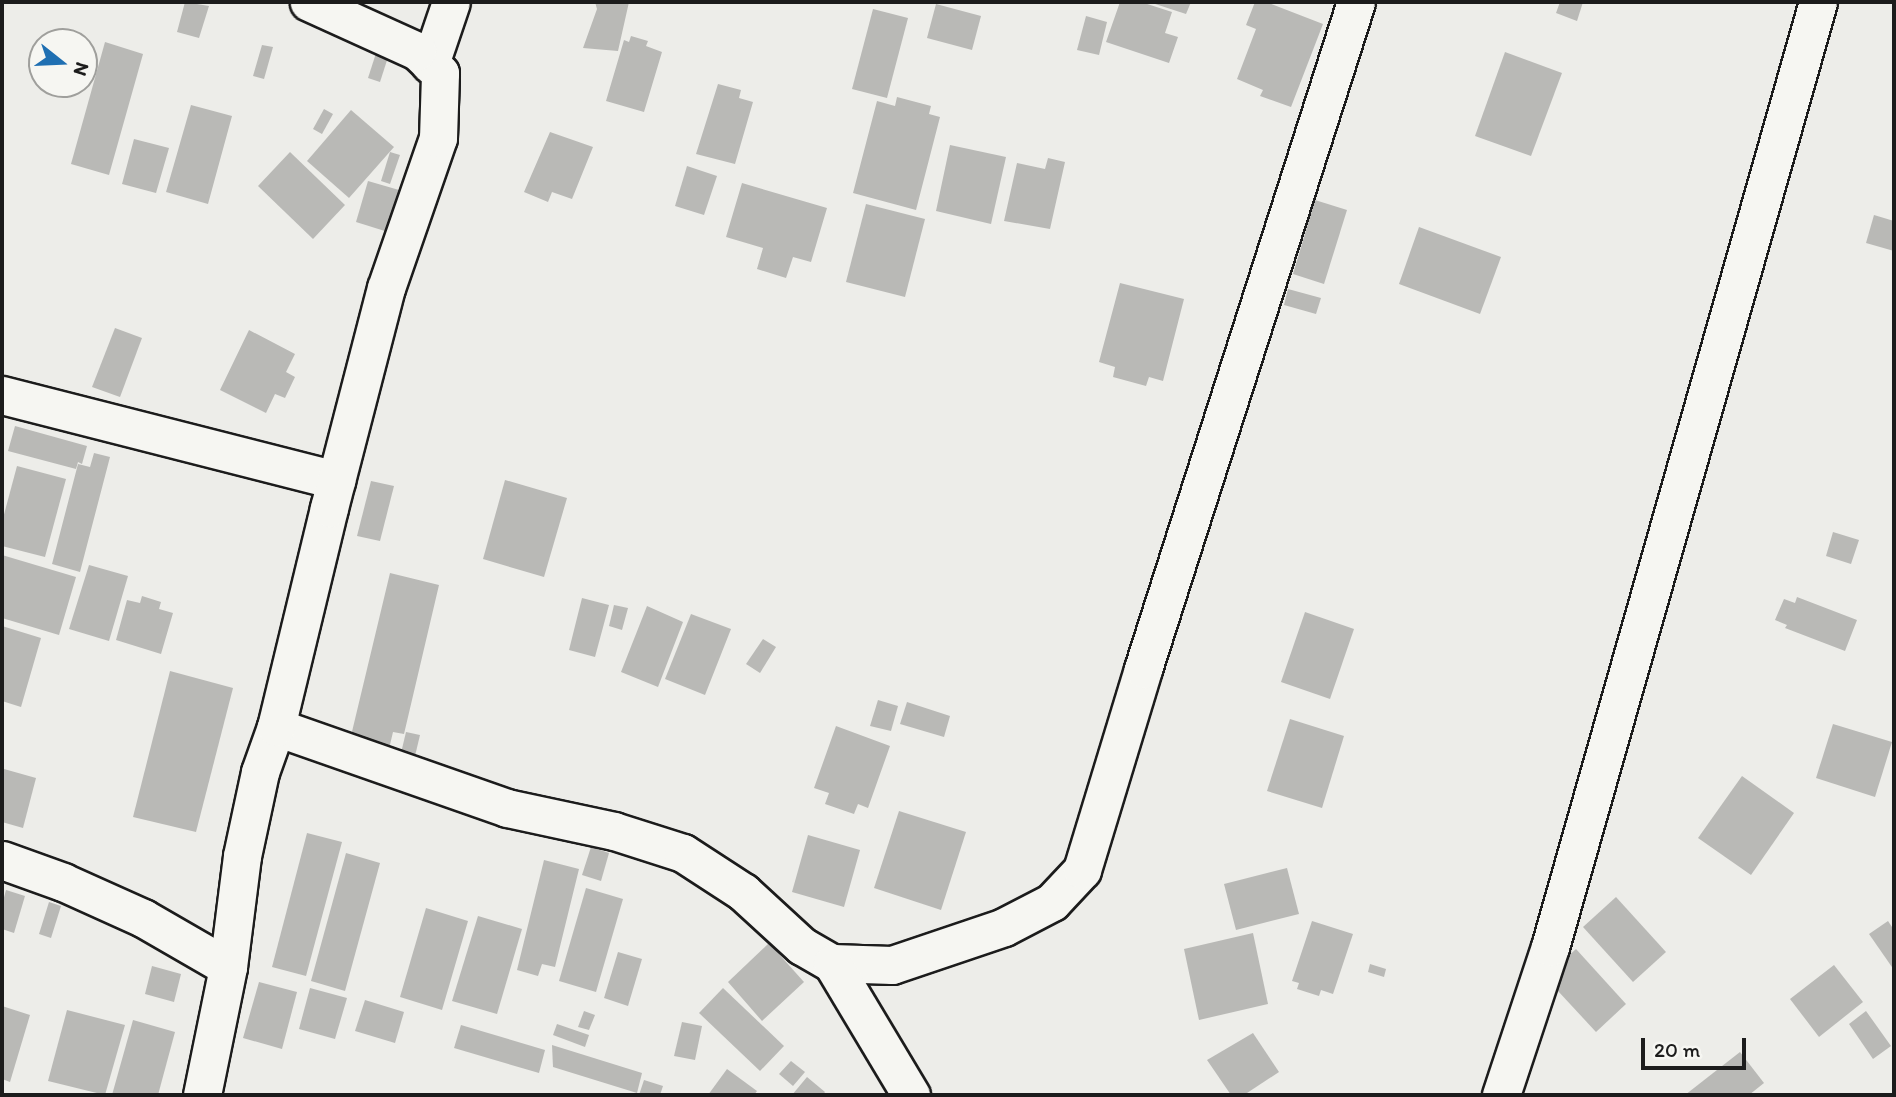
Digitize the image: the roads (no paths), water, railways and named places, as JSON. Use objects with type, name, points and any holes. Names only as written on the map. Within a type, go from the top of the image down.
[{"type":"street","points":[[202,1095],[228,967],[242,856],[260,772],[276,727],[336,480],[387,288],[438,138],[440,73],[417,51],[309,2]]},
{"type":"street","points":[[430,64],[451,2]]},
{"type":"street","points":[[276,727],[507,808],[614,831],[683,853],[743,892],[802,946],[832,963],[892,965],[1004,927],[1052,902],[1082,870],[1143,669],[1356,2]]},
{"type":"street","points":[[1501,1095],[1558,921],[1818,2]]},
{"type":"street","points":[[2,395],[336,480]]},
{"type":"street","points":[[2,860],[63,882],[143,918],[228,967]]},
{"type":"street","points":[[832,963],[911,1095]]}]
